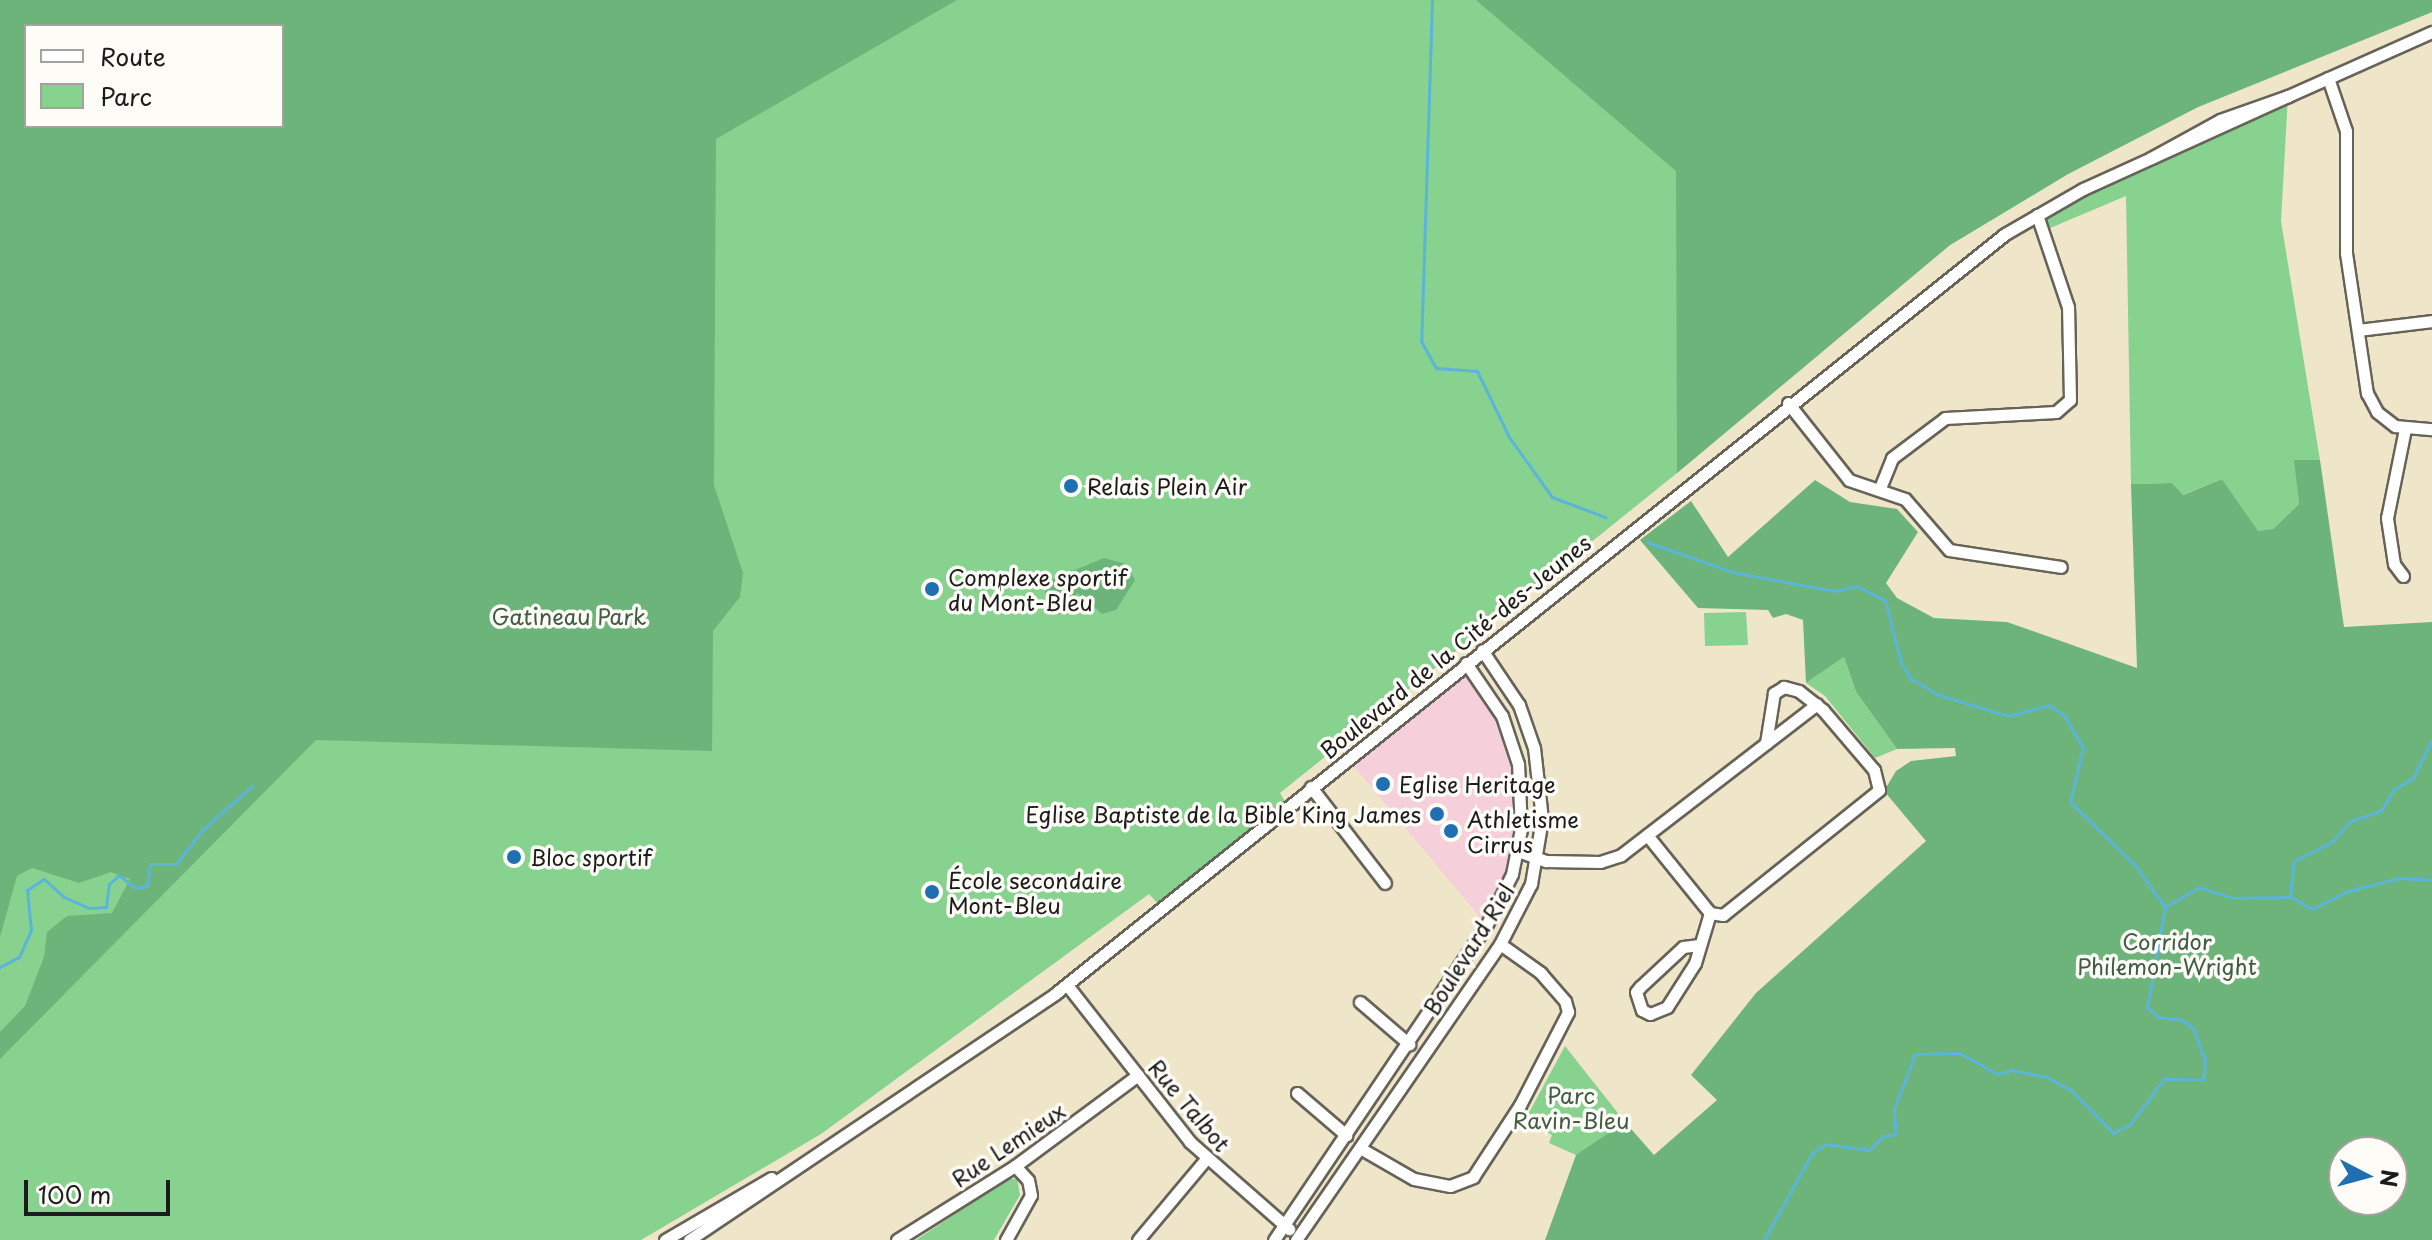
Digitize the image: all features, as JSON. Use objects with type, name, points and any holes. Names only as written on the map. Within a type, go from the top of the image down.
[{"type":"street","name":"Boulevard de la Cité-des-Jeunes","points":[[694,1238],[786,1171],[1067,985],[1953,271],[2037,215],[2151,158],[2432,32]]},
{"type":"street","points":[[2328,78],[2346,131],[2345,241],[2371,403],[2405,429],[2432,429]]},
{"type":"street","points":[[1880,488],[1892,458],[1945,418],[2050,413],[2066,406],[2071,393],[2070,317],[2037,215]]},
{"type":"street","points":[[2358,330],[2432,321]]},
{"type":"street","points":[[1788,403],[1849,480],[1905,499],[1949,550],[2061,567]]},
{"type":"street","points":[[2403,576],[2394,564],[2387,518],[2405,429]]},
{"type":"street","name":"Boulevard Riel","points":[[1297,1238],[1500,944],[1523,903],[1538,859],[1542,795],[1534,748],[1519,705],[1482,650]]},
{"type":"street","name":"Boulevard Riel","points":[[1274,1240],[1494,914],[1518,851],[1522,797],[1514,748],[1494,702],[1466,663]]},
{"type":"street","points":[[1710,913],[1731,912],[1879,790],[1874,770],[1817,704],[1791,688],[1779,689],[1771,701],[1766,743]]},
{"type":"street","points":[[1518,851],[1538,859],[1610,860],[1817,704]]},
{"type":"street","points":[[1311,787],[1385,883]]},
{"type":"street","points":[[1647,835],[1710,913]]},
{"type":"street","points":[[1699,945],[1683,947],[1640,987],[1636,992],[1642,1010],[1650,1014],[1667,1007],[1695,963],[1710,913]]},
{"type":"street","points":[[1360,1148],[1414,1179],[1450,1186],[1473,1177],[1520,1105],[1568,1012],[1565,1001],[1541,973],[1500,944]]},
{"type":"street","name":"Rue Talbot","points":[[1067,985],[1206,1159],[1297,1238]]},
{"type":"street","points":[[1360,1002],[1409,1044]]},
{"type":"street","name":"Rue Lemieux","points":[[897,1240],[1015,1166],[1138,1075]]},
{"type":"street","points":[[1297,1093],[1346,1135]]},
{"type":"street","points":[[1138,1240],[1206,1159]]},
{"type":"street","points":[[1006,1240],[1031,1195],[1028,1180],[1015,1166]]},
{"type":"street","name":"Boulevard de la Cité-des-Jeunes","points":[[665,1240],[786,1171]]},
{"type":"street","points":[[707,1214],[717,1240]]},
{"type":"street","points":[[694,1222],[694,1238]]},
{"type":"shaded area","points":[[1466,663],[1514,748],[1518,851],[1483,921],[1347,758]]},
{"type":"green space","name":"Gatineau Park","points":[[0,0],[2432,0],[2432,12],[2198,107],[2068,174],[1950,245],[1677,473],[1280,793],[1287,805],[1161,907],[1149,894],[821,1134],[641,1240],[0,1240]]},
{"type":"green space","points":[[0,0],[957,0],[716,139],[714,485],[743,573],[740,597],[713,631],[712,751],[316,740],[0,1059],[0,1032],[25,1006],[44,957],[47,932],[67,916],[112,913],[130,879],[111,872],[79,883],[32,868],[17,876],[0,937]]},
{"type":"green space","points":[[1476,0],[2432,0],[2432,12],[2198,107],[2068,174],[1950,245],[1677,473],[1676,171]]},
{"type":"green space","points":[[2288,96],[2281,221],[2320,460],[2295,460],[2299,504],[2273,529],[2258,532],[2222,479],[2182,495],[2172,483],[2131,484],[2126,196],[2043,231],[2037,215]]},
{"type":"green space","name":"Corridor Philemon-Wright","points":[[2294,460],[2320,460],[2344,627],[2432,622],[2432,1240],[1545,1240],[1576,1155],[1625,1122],[1654,1155],[1717,1100],[1691,1075],[1756,993],[1926,841],[1884,791],[1896,771],[1911,761],[1956,756],[1955,748],[1897,749],[1856,692],[1844,657],[1806,683],[1803,620],[1786,614],[1773,618],[1768,610],[1698,608],[1640,540],[1691,501],[1728,557],[1815,480],[1850,502],[1897,509],[1918,532],[1886,583],[1897,598],[1934,618],[2007,622],[2137,668],[2131,484],[2172,483],[2183,495],[2222,479],[2258,531],[2273,529],[2299,504]]},
{"type":"green space","points":[[1104,558],[1126,564],[1135,580],[1116,610],[1102,614],[1077,593],[1069,613],[1050,615],[1045,592],[1051,580]]},
{"type":"green space","points":[[1746,612],[1748,645],[1705,646],[1704,613]]},
{"type":"green space","points":[[1844,657],[1856,692],[1897,749],[1875,758],[1825,696],[1806,683]]},
{"type":"green space","name":"Parc Ravin-Bleu","points":[[1565,1046],[1625,1122],[1634,1145],[1576,1155],[1549,1143],[1552,1135],[1525,1120]]},
{"type":"green space","points":[[1008,1179],[1017,1179],[1020,1195],[994,1240],[916,1240]]},
{"type":"waterway","points":[[1432,0],[1421,341],[1436,368],[1477,371],[1509,437],[1552,497],[1605,517]]},
{"type":"waterway","points":[[1647,542],[1732,572],[1835,591],[1856,586],[1885,600],[1901,663],[1911,679],[1939,695],[2008,716],[2049,705],[2064,715],[2083,748],[2070,802],[2135,865],[2165,907]]},
{"type":"waterway","points":[[1764,1240],[1812,1153],[1826,1144],[1869,1150],[1883,1136],[1896,1134],[1894,1109],[1915,1054],[1960,1053],[1997,1074],[2011,1070],[2047,1077],[2072,1091],[2113,1133],[2129,1125],[2164,1079],[2203,1080],[2205,1061],[2193,1028],[2182,1020],[2158,1017],[2147,1008],[2165,907],[2199,887],[2232,898],[2290,897],[2294,861],[2332,842],[2350,821],[2381,811],[2393,790],[2413,778],[2432,739]]},
{"type":"waterway","points":[[0,967],[19,957],[31,930],[27,890],[44,879],[64,897],[89,908],[106,907],[109,884],[119,875],[135,888],[147,886],[150,864],[176,864],[202,830],[252,786]]},
{"type":"waterway","points":[[2291,897],[2312,909],[2348,891],[2399,878],[2432,880]]},
{"type":"place","name":"Relais Plein Air","points":[[1071,486]]},
{"type":"place","name":"Complexe sportif du Mont-Bleu","points":[[932,589]]},
{"type":"place","name":"Eglise Heritage","points":[[1383,784]]},
{"type":"place","name":"Eglise Baptiste de la Bible King James","points":[[1437,814]]},
{"type":"place","name":"Athletisme Cirrus","points":[[1451,831]]},
{"type":"place","name":"Bloc sportif","points":[[514,857]]},
{"type":"place","name":"École secondaire Mont-Bleu","points":[[932,892]]}]
